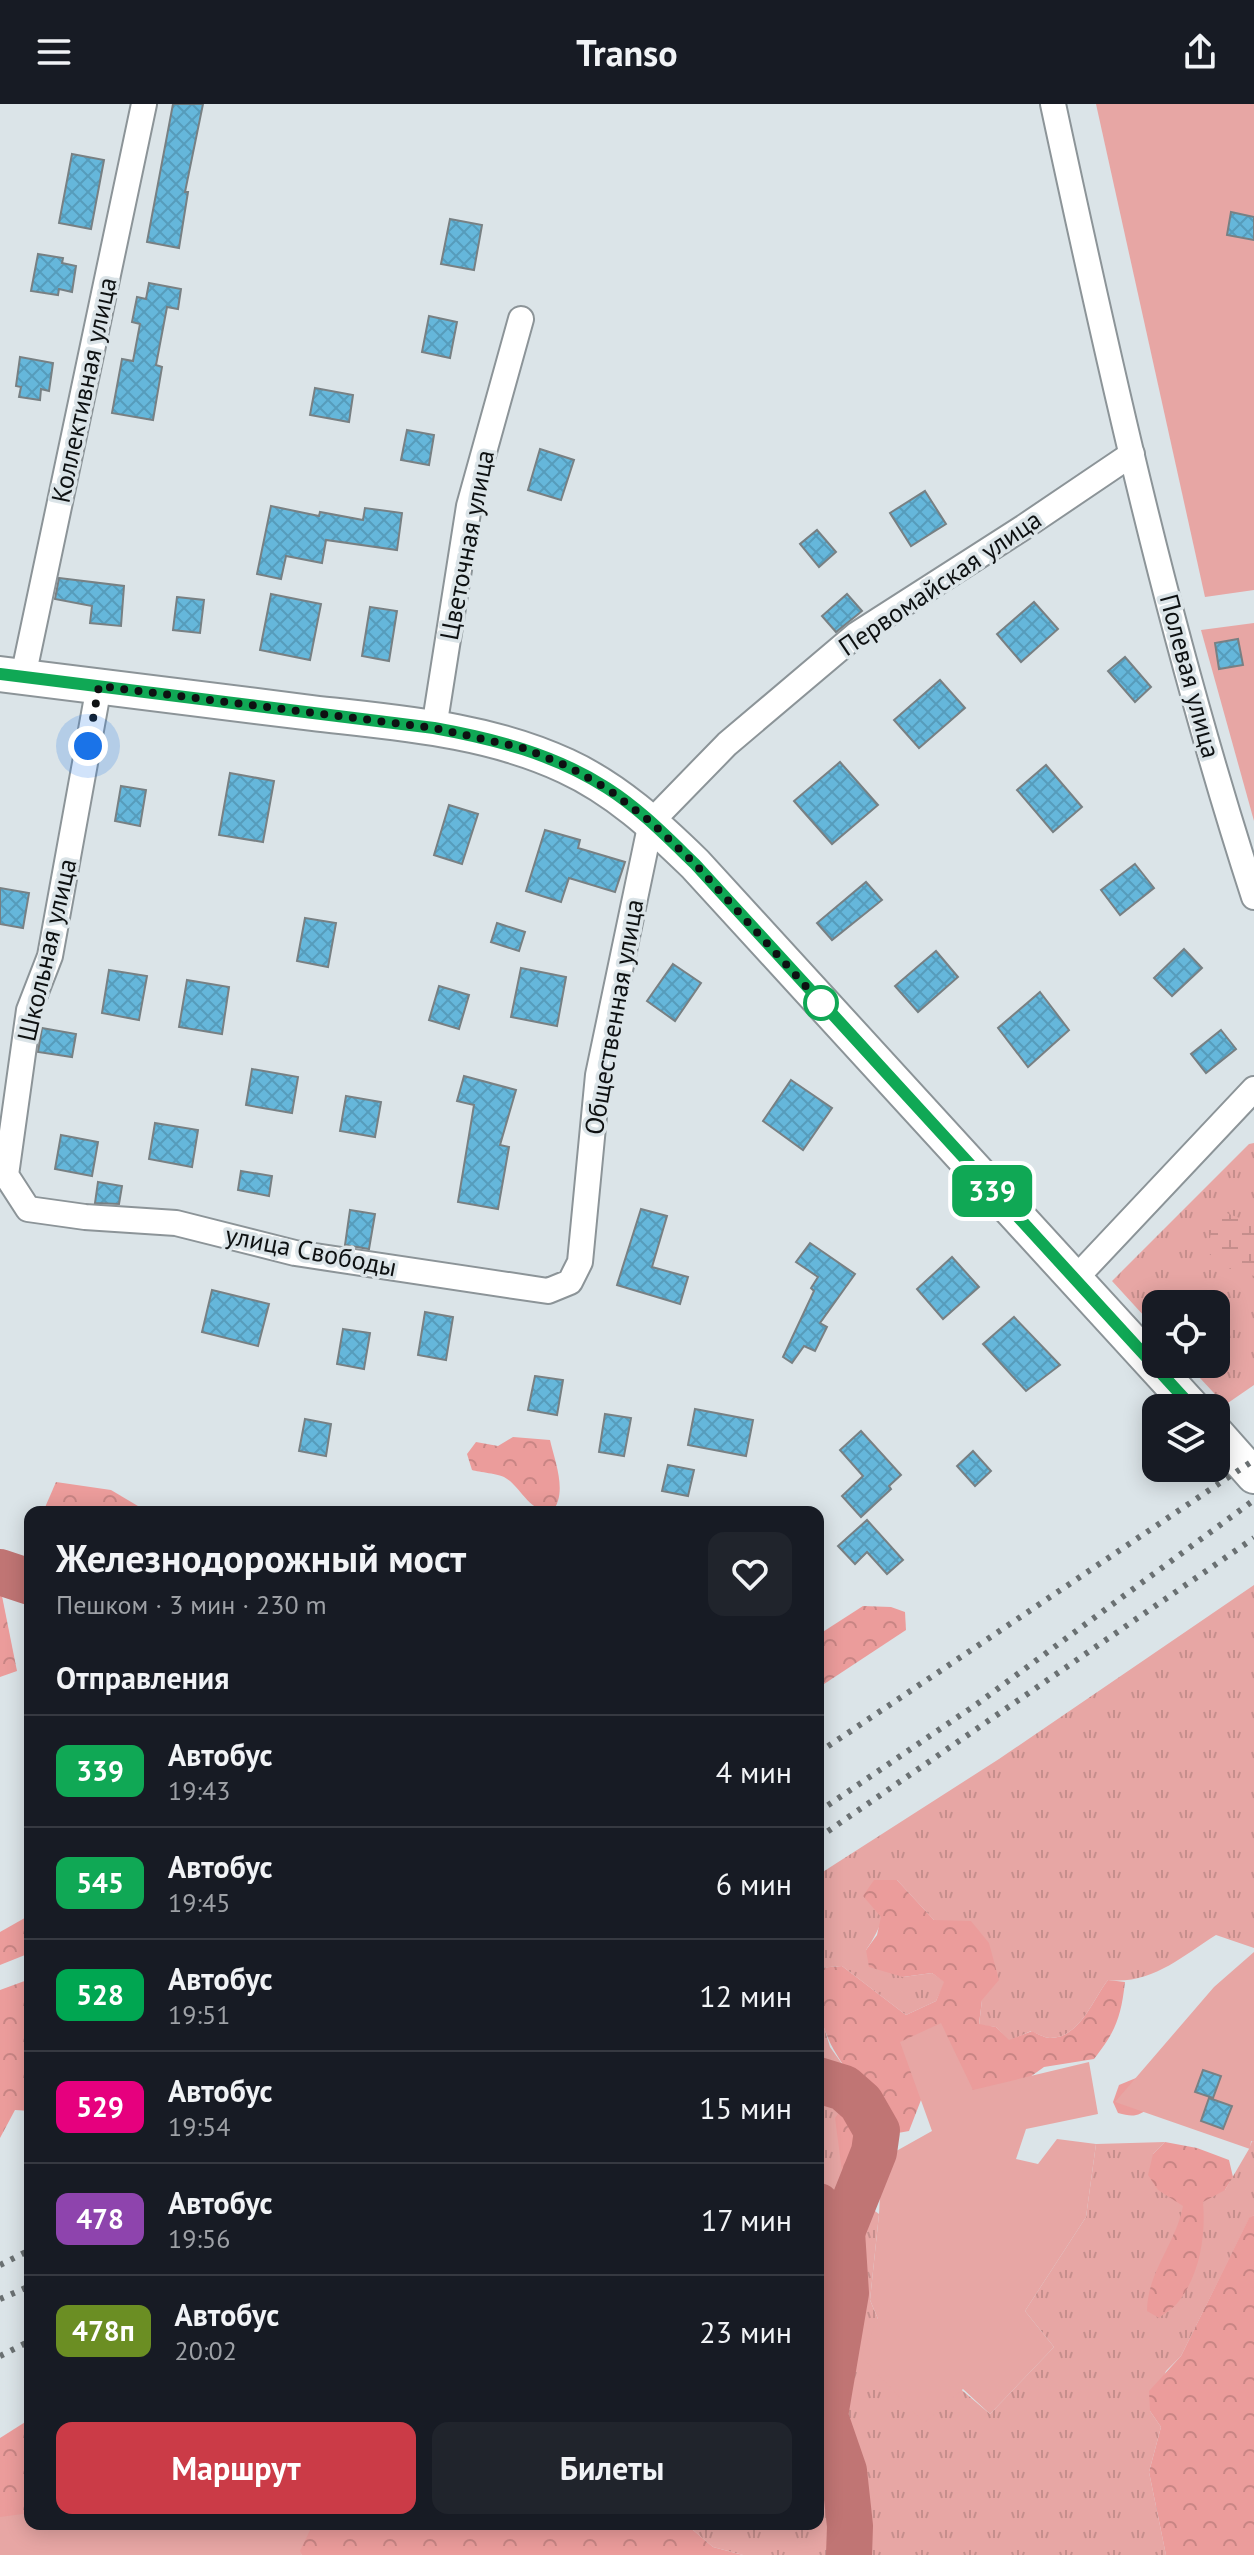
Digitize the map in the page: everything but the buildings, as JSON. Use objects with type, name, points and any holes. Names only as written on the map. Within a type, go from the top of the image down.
[{"type":"main road","points":[[12,675],[434,728],[523,748],[567,766],[608,789],[651,822],[695,864],[1180,1394]]},
{"type":"main road","points":[[1230,1449],[1254,1476]]},
{"type":"street","name":"Коллективная улица","points":[[12,675],[144,104]]},
{"type":"street","name":"Полевая улица","points":[[1053,104],[1132,454],[1220,786],[1254,897]]},
{"type":"street","name":"Цветочная улица","points":[[434,728],[469,506],[521,319]]},
{"type":"street","name":"Первомайская улица","points":[[651,822],[727,744],[857,634],[1132,454]]},
{"type":"street","name":"Школьная улица","points":[[28,1209],[6,1175],[8,1160],[29,1010],[50,956],[99,686]]},
{"type":"street","name":"Общественная улица","points":[[580,1262],[598,1075],[651,822]]},
{"type":"street","points":[[1074,1280],[1254,1089]]},
{"type":"street","name":"улица Свободы","points":[[28,1209],[85,1217],[176,1223],[295,1253],[548,1291],[570,1282],[580,1262]]},
{"type":"green space","points":[[1096,104],[1254,104],[1254,590],[1205,597]]},
{"type":"green space","points":[[1254,623],[1254,821],[1201,630]]},
{"type":"green space","points":[[1254,1143],[1254,1385],[1230,1402],[1230,1394],[1215,1394],[1200,1378],[1230,1378],[1230,1290],[1142,1290],[1142,1314],[1112,1281],[1249,1144]]},
{"type":"green space","points":[[1221,1211],[1254,1221],[1254,1276],[1228,1268],[1208,1253],[1212,1224]]},
{"type":"green space","points":[[513,1437],[550,1440],[560,1487],[556,1506],[535,1506],[504,1477],[472,1470],[467,1454],[476,1442],[498,1446]]},
{"type":"green space","points":[[56,1482],[111,1490],[138,1506],[46,1506]]},
{"type":"green space","points":[[1254,1585],[1254,1948],[1216,1935],[1152,1974],[1108,1980],[1085,2016],[1070,2032],[1048,2038],[1031,2031],[1009,2041],[996,2027],[979,2025],[982,2000],[934,1920],[897,1880],[880,1925],[866,1950],[903,1977],[932,1973],[945,1982],[936,2001],[906,2015],[842,1966],[824,1968],[824,1871],[999,1759]]},
{"type":"green space","points":[[0,1586],[17,1671],[0,1677]]},
{"type":"green space","points":[[863,1606],[891,1607],[905,1612],[906,1630],[824,1684],[824,1631]]},
{"type":"green space","points":[[874,1880],[897,1880],[934,1920],[971,1921],[989,1943],[999,1980],[982,2000],[979,2024],[996,2027],[1009,2040],[1032,2031],[1048,2038],[1070,2032],[1085,2016],[1108,1980],[1125,1982],[1116,2023],[1094,2059],[1044,2067],[1023,2082],[921,2100],[909,2131],[887,2135],[868,2206],[858,2214],[843,2179],[835,2118],[858,2086],[837,2056],[825,2031],[824,1968],[842,1966],[906,2015],[936,2001],[944,1982],[932,1973],[903,1977],[869,1967],[866,1950],[877,1935],[881,1917],[863,1896]]},
{"type":"green space","points":[[24,1918],[24,1955],[0,1965],[0,1932]]},
{"type":"green space","points":[[1254,1952],[1254,2142],[1251,2141],[1250,2149],[1115,2102],[1214,1987]]},
{"type":"green space","points":[[24,1981],[24,2111],[15,2110],[0,2138],[0,1990]]},
{"type":"green space","points":[[941,2023],[973,2090],[1089,2062],[1098,2114],[1026,2129],[1016,2159],[1038,2164],[1057,2139],[1096,2144],[1086,2217],[1025,2311],[1054,2347],[990,2414],[963,2389],[924,2423],[861,2356],[878,2319],[870,2300],[882,2159],[932,2131],[900,2042]]},
{"type":"green space","points":[[824,2027],[830,2047],[858,2086],[858,2213],[868,2206],[879,2214],[870,2300],[878,2319],[990,2414],[1054,2347],[1025,2311],[1086,2217],[1096,2144],[1165,2142],[1153,2154],[1225,2190],[1254,2142],[1254,2215],[1249,2219],[1181,2356],[1166,2371],[1150,2411],[1161,2427],[1149,2472],[1166,2555],[865,2555],[857,2517],[855,2473],[843,2432],[841,2387],[858,2320],[856,2238],[824,2199]]},
{"type":"green space","points":[[1136,2078],[1149,2107],[1135,2115],[1118,2113],[1113,2102],[1119,2085]]},
{"type":"green space","points":[[1165,2142],[1197,2148],[1229,2160],[1233,2177],[1225,2190],[1203,2202],[1202,2241],[1197,2267],[1177,2304],[1159,2318],[1147,2311],[1148,2297],[1183,2206],[1158,2190],[1148,2175],[1153,2154]]},
{"type":"green space","points":[[1254,2215],[1254,2555],[1166,2555],[1149,2472],[1161,2427],[1150,2411],[1149,2391],[1181,2356],[1249,2218]]},
{"type":"green space","points":[[824,2241],[831,2249],[835,2296],[824,2345]]},
{"type":"green space","points":[[24,2423],[24,2530],[0,2555],[0,2438]]},
{"type":"green space","points":[[824,2471],[835,2523],[831,2555],[743,2555],[713,2547],[693,2530],[824,2530]]},
{"type":"green space","points":[[24,2514],[24,2530],[310,2530],[300,2551],[302,2555],[0,2555],[0,2517]]},
{"type":"green space","points":[[270,2530],[693,2530],[713,2547],[743,2555],[302,2555]]},
{"type":"waterway","points":[[0,1572],[24,1580]]},
{"type":"waterway","points":[[824,2082],[844,2088],[861,2103],[877,2131],[874,2152],[842,2232]]},
{"type":"waterway","points":[[824,2212],[842,2232],[846,2293],[825,2416],[844,2471],[850,2526],[849,2555]]},
{"type":"railway","points":[[824,1749],[1254,1460]]},
{"type":"railway","points":[[824,1808],[977,1704],[1254,1500]]},
{"type":"railway","points":[[824,1834],[1254,1538]]},
{"type":"railway","points":[[0,2265],[24,2253]]},
{"type":"railway","points":[[0,2299],[24,2289]]},
{"type":"railway","points":[[0,2356],[24,2344]]},
{"type":"bus line","name":"339","points":[[0,674],[479,736],[523,748],[567,766],[608,789],[651,822],[695,864],[1180,1394]]},
{"type":"route","points":[[88,746],[99,686],[434,728],[523,748],[567,766],[608,789],[651,822],[695,864],[821,1003]]}]
